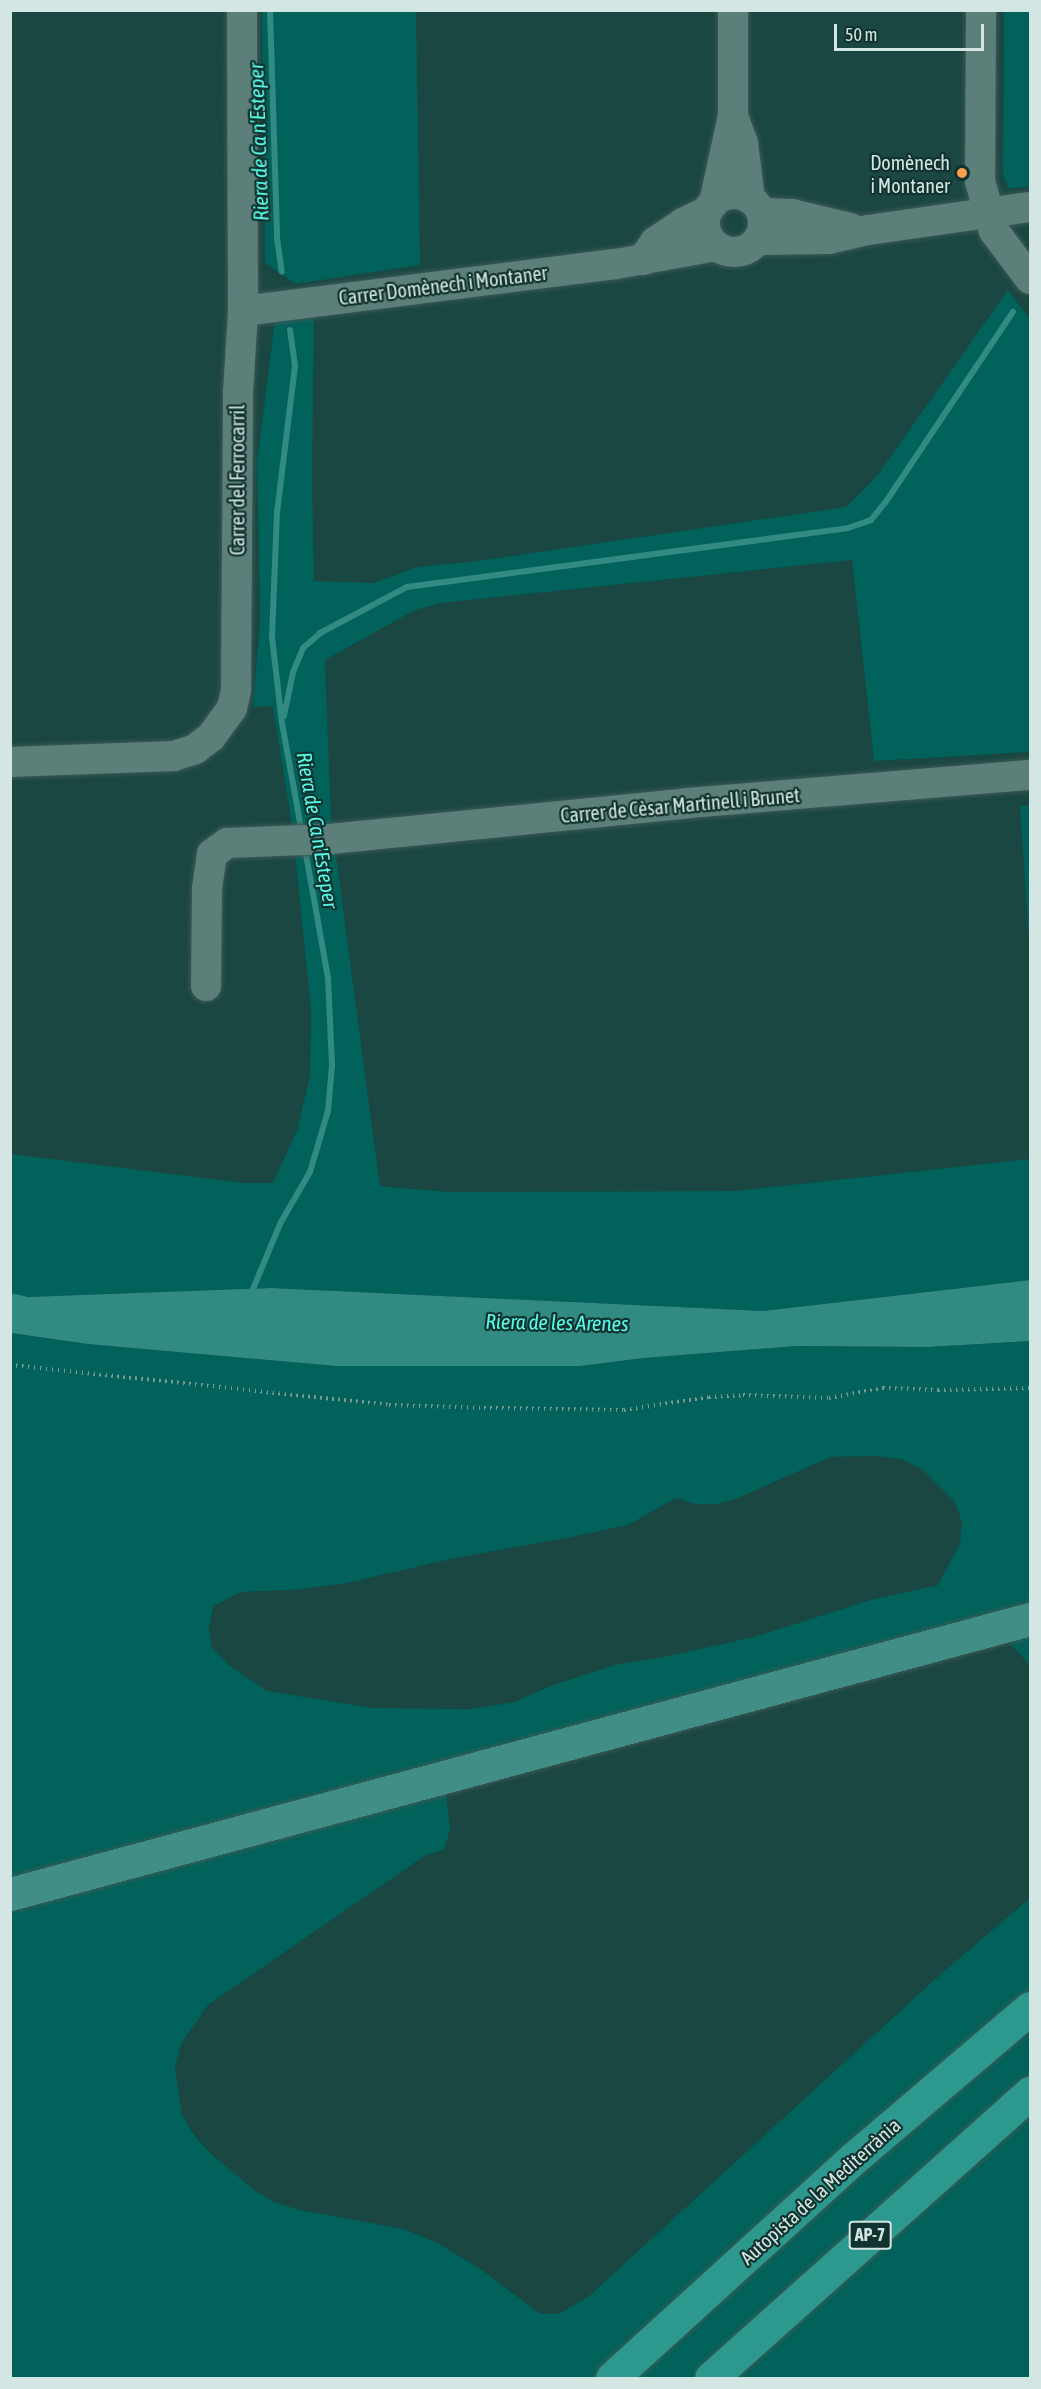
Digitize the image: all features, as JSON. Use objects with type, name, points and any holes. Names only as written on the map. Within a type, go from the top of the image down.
[{"type":"highway","name":"Autopista de la Mediterrània","points":[[612,2379],[855,2157],[1030,2008]]},
{"type":"highway","name":"AP-7","points":[[711,2379],[1030,2093]]},
{"type":"main road","points":[[10,1894],[1030,1619]]},
{"type":"street","name":"Carrer del Ferrocarril","points":[[10,762],[174,756],[195,749],[211,737],[232,708],[236,690],[238,393],[243,311],[243,10]]},
{"type":"street","points":[[733,10],[733,116],[706,230],[716,246],[734,252],[752,247],[757,218],[744,143],[733,116]]},
{"type":"street","points":[[981,10],[980,181],[994,231],[1030,279]]},
{"type":"street","points":[[643,260],[655,242],[732,194],[757,218]]},
{"type":"street","points":[[757,218],[792,214],[838,226],[868,230],[1030,207]]},
{"type":"street","name":"Carrer Domènech i Montaner","points":[[243,311],[643,260],[716,246]]},
{"type":"street","name":"Carrer de Cèsar Martinell i Brunet","points":[[206,986],[207,889],[212,854],[227,843],[330,839],[676,804],[1030,775]]},
{"type":"path","points":[[10,1365],[389,1405],[484,1408],[624,1410],[709,1397],[743,1395],[829,1398],[883,1388],[938,1390],[1030,1388]]},
{"type":"shaded area","points":[[11,11],[262,11],[265,263],[416,61],[416,11],[1030,11],[1030,319],[1009,290],[877,476],[846,507],[477,561],[417,567],[374,583],[314,582],[312,473],[275,320],[257,461],[260,619],[253,706],[273,705],[292,825],[311,1009],[310,1076],[297,1130],[273,1183],[245,1183],[11,1154]]},
{"type":"shaded area","points":[[262,11],[416,11],[420,265],[296,284],[265,263]]},
{"type":"shaded area","points":[[1004,11],[1030,11],[1030,186],[1016,188],[1008,188],[1003,174]]},
{"type":"shaded area","points":[[1008,290],[1030,319],[1030,752],[874,761],[852,560],[441,603],[415,610],[325,660],[331,818],[380,1186],[451,1192],[735,1191],[1030,1159],[1030,1280],[763,1311],[271,1288],[28,1297],[11,1293],[11,1154],[245,1183],[273,1183],[297,1130],[310,1076],[311,1009],[292,825],[273,706],[253,707],[260,619],[257,461],[275,320],[314,314],[312,473],[314,581],[374,583],[417,567],[477,561],[846,507],[877,476]]},
{"type":"shaded area","points":[[852,560],[874,761],[1030,752],[1030,805],[1020,806],[1030,959],[1030,1159],[735,1191],[451,1192],[380,1186],[331,818],[325,660],[415,610],[441,603]]},
{"type":"shaded area","points":[[1030,805],[1030,959],[1020,806]]},
{"type":"shaded area","points":[[10,1333],[88,1344],[336,1366],[580,1366],[644,1358],[796,1346],[928,1347],[1030,1341],[1030,1665],[1004,1638],[445,1785],[450,1830],[444,1850],[426,1855],[208,2005],[181,2044],[175,2068],[182,2115],[194,2134],[209,2152],[254,2190],[274,2202],[300,2210],[404,2229],[438,2243],[482,2270],[541,2314],[561,2313],[589,2296],[944,1971],[1030,1898],[1030,2378],[11,2378]],"holes":[[[875,1456],[901,1459],[922,1469],[955,1502],[962,1522],[960,1543],[938,1585],[870,1600],[754,1637],[664,1657],[618,1664],[553,1685],[514,1702],[471,1709],[374,1708],[267,1691],[229,1665],[212,1648],[209,1627],[214,1606],[241,1592],[292,1590],[343,1584],[455,1558],[628,1525],[676,1498],[695,1504],[716,1504],[736,1499],[831,1457]]]},
{"type":"shaded area","points":[[875,1456],[901,1459],[922,1469],[955,1502],[962,1522],[960,1543],[938,1585],[870,1600],[754,1637],[664,1657],[618,1664],[553,1685],[514,1702],[471,1709],[374,1708],[267,1691],[229,1665],[212,1649],[209,1627],[214,1606],[241,1592],[292,1590],[343,1584],[455,1558],[628,1525],[676,1497],[695,1504],[774,1483],[831,1457]]},
{"type":"shaded area","points":[[1004,1638],[1030,1665],[1030,1898],[944,1971],[589,2296],[561,2313],[542,2314],[482,2270],[438,2243],[404,2229],[300,2210],[274,2202],[253,2190],[209,2152],[182,2115],[175,2068],[181,2044],[208,2005],[426,1855],[444,1850],[450,1830],[444,1785]]},
{"type":"water","name":"Riera de les Arenes","points":[[1030,1280],[1030,1341],[928,1347],[796,1346],[644,1358],[580,1366],[336,1366],[88,1344],[11,1333],[11,1293],[28,1297],[271,1288],[763,1311]]},
{"type":"waterway","name":"Riera de Ca n'Esteper","points":[[270,10],[277,238],[282,272]]},
{"type":"waterway","points":[[284,716],[293,672],[303,648],[320,633],[407,587],[848,528],[871,520],[885,503],[1013,312]]},
{"type":"waterway","name":"Riera de Ca n'Esteper","points":[[290,330],[295,366],[277,512],[272,637],[282,723],[302,833]]},
{"type":"waterway","name":"Riera de Ca n'Esteper","points":[[250,1296],[281,1222],[310,1172],[328,1111],[332,1065],[328,978],[305,849]]},
{"type":"place","name":"Domènech i Montaner","points":[[962,173]]}]
